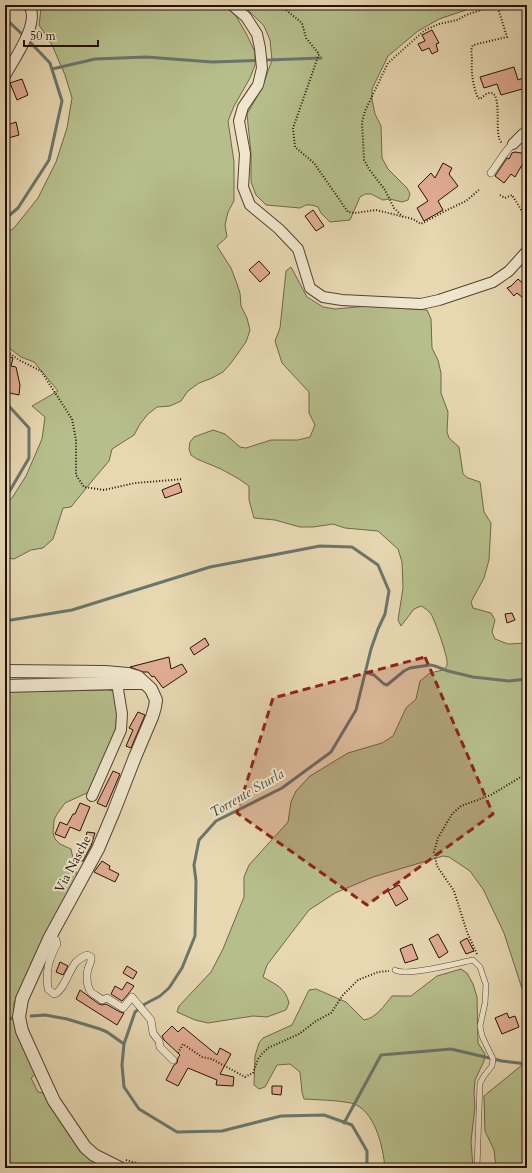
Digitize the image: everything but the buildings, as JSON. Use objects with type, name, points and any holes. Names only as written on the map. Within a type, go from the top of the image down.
[{"type":"street","points":[[5,76],[31,27],[32,11],[28,5]]},
{"type":"street","points":[[232,5],[246,17],[257,34],[262,68],[258,85],[243,107],[238,121],[245,154],[243,187],[250,205],[279,229],[298,250],[310,288],[322,297],[342,300],[421,304],[439,300],[493,282],[509,271],[527,251]]},
{"type":"street","points":[[490,173],[510,147],[527,132]]},
{"type":"street","name":"Via Nasche","points":[[5,672],[105,672],[128,674],[138,677],[151,689],[156,700],[152,717],[98,849],[50,937],[22,999],[19,1017],[20,1024],[54,1101],[85,1147],[94,1155],[120,1163]]},
{"type":"street","points":[[92,796],[121,730],[122,714],[117,682]]},
{"type":"street","points":[[5,686],[117,682],[144,683]]},
{"type":"street","points":[[50,937],[56,940],[57,944],[48,965],[48,989],[54,994],[58,993],[77,961],[87,955],[91,957],[92,959],[87,975],[88,985],[91,992],[102,1000],[107,998],[123,1008],[132,997],[151,1020],[153,1033],[159,1041],[160,1047],[173,1060]]},
{"type":"lane","points":[[395,970],[399,973],[424,971],[473,960],[480,967],[486,985],[485,1003],[480,1026],[482,1036],[493,1059],[492,1066],[480,1083],[477,1168]]},
{"type":"path","points":[[283,5],[286,10],[302,24],[306,38],[319,54],[293,128],[295,147],[314,163],[348,212],[355,213],[376,210],[413,219],[421,224],[466,201],[480,189]]},
{"type":"path","points":[[403,217],[394,208],[385,190],[364,160],[362,122],[365,111],[388,63],[425,30],[496,5],[507,37],[473,45],[471,50],[472,73],[478,98],[480,99],[488,93],[494,94],[498,109],[497,117],[499,139],[502,143],[510,147]]},
{"type":"path","points":[[500,195],[505,198],[512,195],[527,219]]},
{"type":"path","points":[[5,350],[19,360],[41,371],[72,419],[76,440],[76,474],[84,487],[104,490],[135,483],[183,479]]},
{"type":"path","points":[[480,967],[476,951],[467,932],[454,892],[437,866],[434,852],[438,838],[452,814],[461,806],[491,795],[519,778],[527,776]]},
{"type":"path","points":[[173,1060],[183,1044],[202,1058],[212,1059],[245,1077],[253,1073],[262,1054],[268,1048],[286,1041],[331,1013],[343,995],[358,980],[378,972],[395,970]]},
{"type":"path","points":[[120,1163],[157,1166],[178,1165],[202,1168]]},
{"type":"highlighted area","points":[[425,657],[493,814],[367,905],[237,813],[273,698]]},
{"type":"green space","points":[[38,5],[224,5],[236,16],[255,52],[255,65],[228,121],[234,162],[234,201],[228,212],[225,225],[227,237],[217,246],[231,268],[240,293],[241,306],[247,318],[250,330],[246,342],[223,372],[199,383],[188,391],[181,401],[170,406],[157,407],[148,414],[134,435],[112,449],[109,461],[71,507],[63,508],[53,539],[43,548],[31,550],[14,559],[5,556],[5,505],[12,498],[26,476],[42,439],[45,417],[32,406],[58,391],[34,362],[21,357],[5,345],[5,234],[14,228],[38,198],[56,162],[67,128],[72,98],[65,75],[52,45],[39,25],[41,9]]},
{"type":"green space","points":[[243,5],[481,5],[439,19],[418,31],[388,56],[372,89],[375,114],[381,126],[382,158],[388,169],[407,188],[410,194],[408,200],[402,202],[390,199],[383,200],[371,194],[365,194],[360,197],[350,220],[330,222],[321,213],[318,207],[312,205],[306,205],[300,208],[266,205],[256,195],[251,182],[251,154],[247,114],[262,88],[272,60],[270,40],[264,26]]},
{"type":"green space","points":[[291,267],[307,297],[323,307],[335,309],[368,306],[427,310],[431,319],[432,348],[438,360],[441,373],[441,393],[448,412],[447,432],[449,438],[459,447],[463,474],[468,478],[480,482],[484,512],[491,523],[489,560],[484,578],[471,602],[473,608],[491,613],[495,620],[492,632],[495,639],[508,644],[527,643],[527,1004],[504,933],[483,889],[470,871],[449,857],[443,856],[373,877],[335,893],[309,910],[267,965],[263,977],[279,987],[285,993],[289,1003],[286,1010],[267,1017],[253,1016],[208,1023],[195,1020],[177,1012],[179,1006],[211,972],[223,949],[244,897],[244,877],[249,865],[288,822],[291,802],[296,791],[310,776],[348,753],[382,743],[393,736],[406,708],[416,699],[420,681],[430,673],[443,670],[447,665],[446,655],[431,614],[428,610],[421,606],[414,609],[401,626],[398,620],[403,588],[402,562],[398,549],[378,531],[345,528],[333,524],[300,527],[275,520],[254,518],[249,500],[249,486],[221,469],[191,455],[189,449],[190,442],[194,437],[213,430],[225,434],[240,447],[246,448],[271,440],[298,440],[310,437],[315,425],[309,413],[309,392],[282,363],[275,341],[280,328],[286,271]]},
{"type":"green space","points":[[115,691],[117,697],[116,728],[104,763],[89,792],[65,803],[54,820],[53,833],[55,839],[60,844],[71,849],[77,877],[14,1003],[14,1020],[36,1074],[31,1078],[38,1092],[43,1093],[90,1159],[106,1168],[5,1168],[5,720],[8,715],[7,692]]},
{"type":"green space","points":[[461,969],[467,973],[473,984],[477,997],[478,1043],[485,1054],[484,1061],[475,1080],[475,1107],[471,1141],[473,1168],[385,1168],[380,1140],[372,1121],[366,1113],[351,1103],[304,1099],[300,1072],[290,1064],[277,1065],[265,1087],[259,1089],[254,1085],[255,1056],[259,1043],[263,1038],[292,1025],[309,990],[316,989],[346,1002],[364,1020],[376,1014],[392,996],[411,996],[437,976]]},
{"type":"green space","points":[[527,1061],[527,1168],[496,1168],[494,1150],[485,1131],[484,1096]]},
{"type":"waterway","name":"Torrente Sturla","points":[[5,18],[24,36]]},
{"type":"waterway","name":"Torrente Sturla","points":[[5,219],[18,208],[49,160],[62,101],[50,63],[28,40]]},
{"type":"waterway","points":[[52,69],[95,59],[146,57],[212,62],[321,58]]},
{"type":"waterway","name":"Torrente Sturla","points":[[5,404],[7,404],[29,428],[29,458],[5,499]]},
{"type":"waterway","name":"Torrente Sturla","points":[[5,621],[72,610],[210,567],[320,546],[352,547],[378,565],[389,591],[385,614],[371,649],[356,710],[331,752],[282,788],[216,821],[199,840],[194,865],[196,881],[195,936],[182,968],[169,988],[160,996],[145,1004],[135,1012],[124,1044],[122,1065],[124,1087],[139,1109],[177,1132],[222,1131],[281,1116],[324,1115],[352,1125],[367,1151],[367,1168]]},
{"type":"waterway","points":[[365,672],[374,675],[387,685],[410,668],[430,665],[473,677],[509,681],[527,679]]},
{"type":"waterway","points":[[31,1016],[45,1015],[67,1019],[107,1032],[124,1044]]},
{"type":"waterway","points":[[5,1019],[17,1018]]},
{"type":"waterway","points":[[344,1123],[381,1055],[451,1049],[502,1061],[527,1064]]}]
